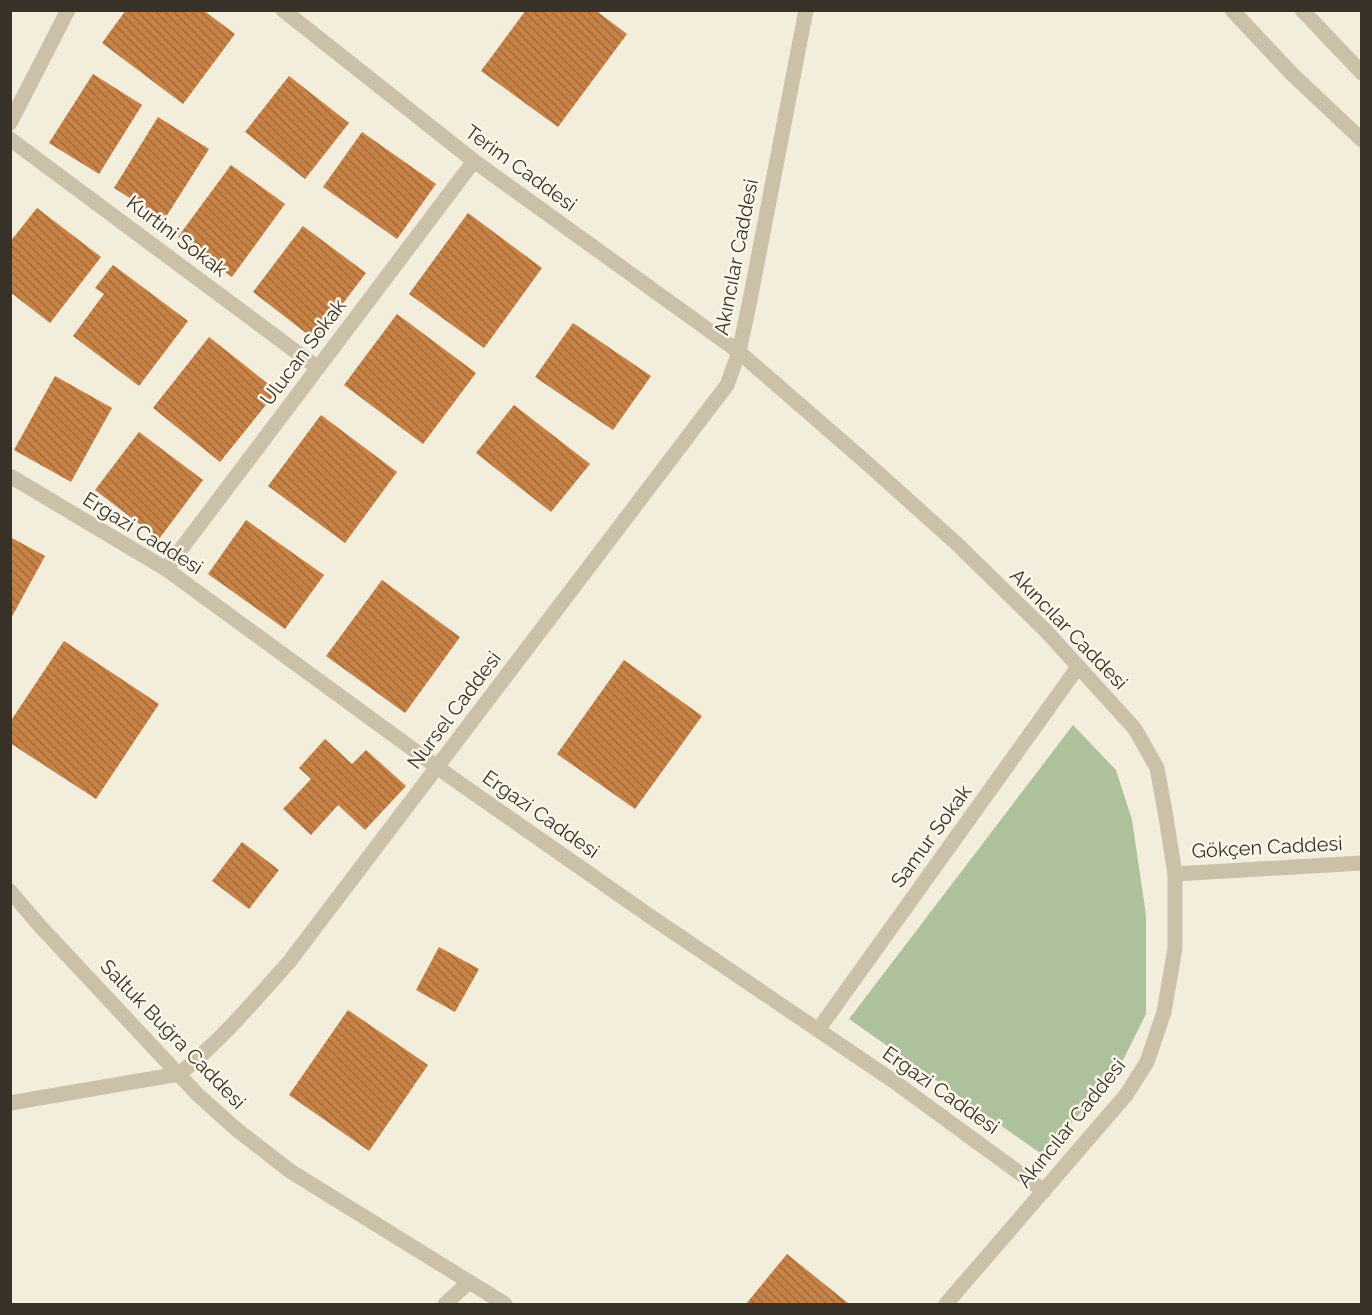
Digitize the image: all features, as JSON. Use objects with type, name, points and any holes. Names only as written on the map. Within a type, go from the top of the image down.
[{"type":"street","points":[[10,123],[68,10]]},
{"type":"street","name":"Terim Caddesi","points":[[283,10],[474,160],[739,352]]},
{"type":"street","name":"Akıncılar Caddesi","points":[[806,10],[739,352],[957,544],[1046,631],[1135,729],[1157,768],[1175,874],[1174,948],[1164,1012],[1147,1062],[1126,1095],[946,1305]]},
{"type":"street","points":[[1232,10],[1292,74],[1362,140]]},
{"type":"street","points":[[1307,12],[1362,72]]},
{"type":"street","name":"Kurtini Sokak","points":[[10,139],[318,368]]},
{"type":"street","name":"Ulucan Sokak","points":[[166,569],[474,160]]},
{"type":"street","name":"Nursel Caddesi","points":[[179,1074],[226,1032],[289,962],[727,385],[739,352]]},
{"type":"street","name":"Ergazi Caddesi","points":[[10,476],[166,569],[437,767],[654,919],[892,1080],[1044,1191]]},
{"type":"street","name":"Samur Sokak","points":[[818,1030],[1078,667]]},
{"type":"street","name":"Gökçen Caddesi","points":[[1175,874],[1362,863]]},
{"type":"street","name":"Saltuk Buğra Caddesi","points":[[10,891],[197,1094],[236,1129],[290,1171],[505,1305]]},
{"type":"street","points":[[10,1102],[179,1074]]},
{"type":"street","points":[[445,1305],[469,1282]]},
{"type":"green space","points":[[1073,725],[1116,770],[1132,820],[1146,915],[1146,1014],[1117,1072],[1043,1155],[849,1019]]},
{"type":"building","points":[[126,10],[203,10],[235,34],[183,104],[102,43]]},
{"type":"building","points":[[526,10],[595,10],[627,34],[558,127],[481,71]]},
{"type":"building","points":[[93,74],[142,105],[99,174],[49,143]]},
{"type":"building","points":[[289,76],[349,123],[305,179],[245,132]]},
{"type":"building","points":[[158,117],[209,149],[164,220],[114,188]]},
{"type":"building","points":[[362,132],[436,184],[397,239],[323,187]]},
{"type":"building","points":[[231,165],[285,204],[232,277],[178,237]]},
{"type":"building","points":[[37,208],[101,257],[50,323],[10,292],[10,242]]},
{"type":"building","points":[[468,213],[542,268],[484,348],[409,294]]},
{"type":"building","points":[[303,226],[366,273],[315,340],[253,292]]},
{"type":"building","points":[[113,265],[188,321],[139,386],[73,336],[104,294],[95,288]]},
{"type":"building","points":[[397,314],[476,373],[423,444],[344,385]]},
{"type":"building","points":[[573,323],[651,376],[613,430],[535,377]]},
{"type":"building","points":[[209,337],[277,391],[220,462],[153,408]]},
{"type":"building","points":[[55,376],[112,408],[71,482],[14,450]]},
{"type":"building","points":[[514,405],[590,464],[551,512],[476,453]]},
{"type":"building","points":[[321,415],[397,472],[345,543],[268,486]]},
{"type":"building","points":[[139,432],[203,480],[159,539],[95,490]]},
{"type":"building","points":[[246,520],[324,575],[285,629],[208,574]]},
{"type":"building","points":[[10,537],[45,556],[10,620]]},
{"type":"building","points":[[382,580],[460,637],[405,713],[326,656]]},
{"type":"building","points":[[64,641],[159,704],[96,799],[10,743],[10,722]]},
{"type":"building","points":[[624,660],[702,716],[635,809],[557,754]]},
{"type":"building","points":[[325,739],[352,764],[366,750],[406,786],[365,830],[338,805],[311,835],[283,809],[311,779],[299,768]]},
{"type":"building","points":[[242,842],[279,870],[249,909],[212,881]]},
{"type":"building","points":[[439,947],[479,969],[455,1012],[416,990]]},
{"type":"building","points":[[348,1010],[428,1065],[369,1151],[289,1095]]},
{"type":"building","points":[[787,1254],[849,1304],[746,1304]]}]
